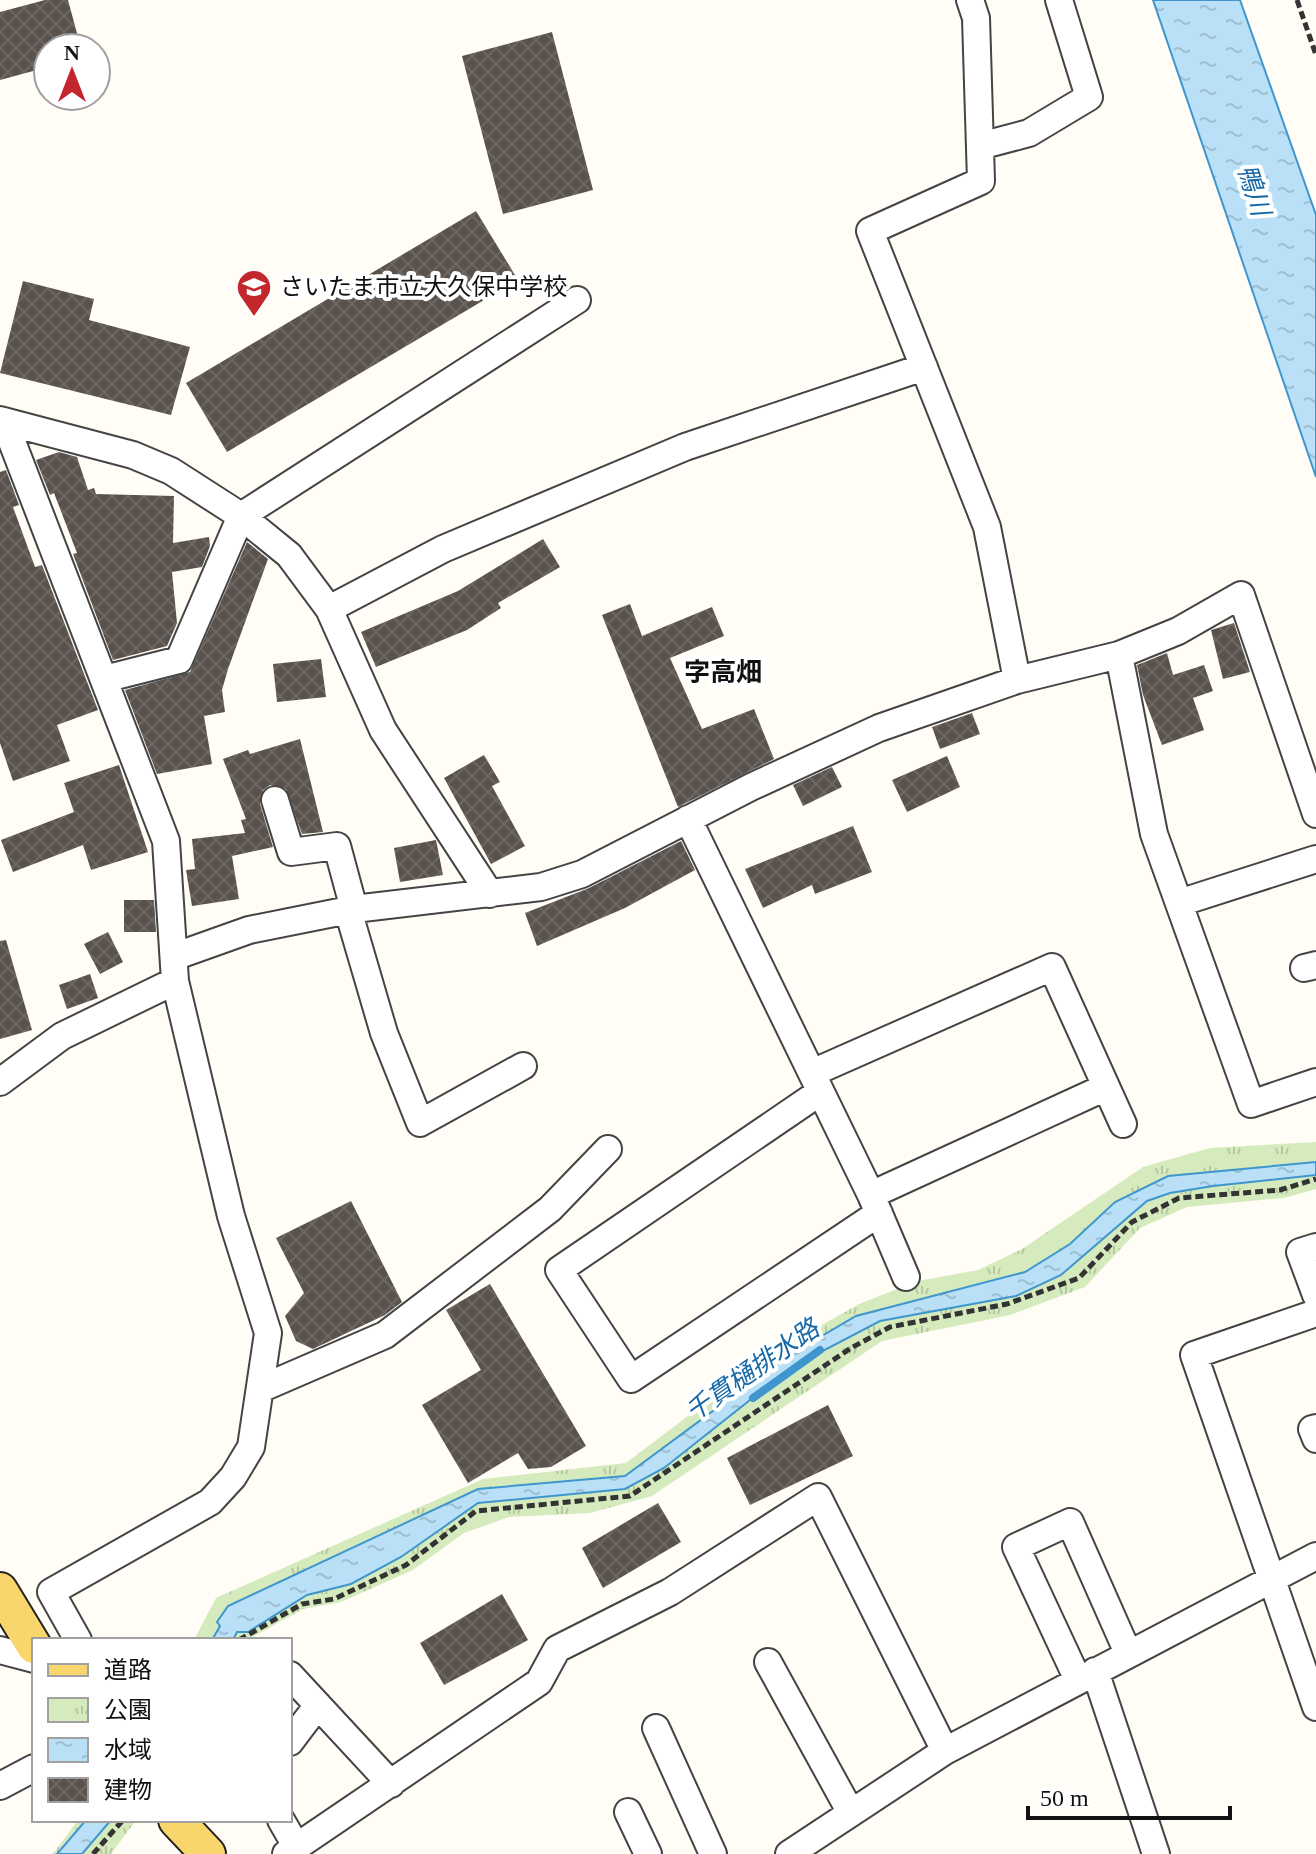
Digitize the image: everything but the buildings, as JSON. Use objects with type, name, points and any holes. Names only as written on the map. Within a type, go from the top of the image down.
[{"type":"main road","points":[[0,1590],[32,1643]]},
{"type":"main road","points":[[178,1822],[208,1854]]},
{"type":"street","points":[[970,0],[976,18],[981,181],[870,231],[987,527],[1017,680]]},
{"type":"street","points":[[980,146],[1029,133],[1089,97],[1059,0]]},
{"type":"street","points":[[104,679],[179,660],[241,516],[577,300]]},
{"type":"street","points":[[329,609],[443,549],[685,447],[924,367]]},
{"type":"street","points":[[2,420],[146,460],[171,471],[241,516],[289,555],[329,609],[383,730],[490,894]]},
{"type":"street","points":[[2,420],[166,841],[176,968],[231,1216],[268,1333],[251,1447],[233,1477],[210,1502],[51,1592],[77,1638]]},
{"type":"street","points":[[0,1082],[62,1036],[176,968],[249,930],[351,910],[541,887],[582,874],[688,819],[879,728],[1017,680],[1119,655],[1178,631],[1241,595],[1316,814]]},
{"type":"street","points":[[1119,655],[1154,834],[1251,1104],[1316,1082]]},
{"type":"street","points":[[275,800],[291,852],[337,846],[384,1033],[420,1123],[523,1066]]},
{"type":"street","points":[[688,819],[875,1204],[906,1277]]},
{"type":"street","points":[[1179,903],[1316,859]]},
{"type":"street","points":[[1106,1087],[875,1204],[631,1379],[559,1270],[816,1083],[1052,967],[1123,1124]]},
{"type":"street","points":[[260,1389],[385,1335],[550,1209],[608,1149]]},
{"type":"street","points":[[1316,1247],[1300,1252],[1316,1295]]},
{"type":"street","points":[[1316,1313],[1194,1355],[1316,1707]]},
{"type":"street","points":[[1316,1428],[1312,1429],[1316,1439]]},
{"type":"street","points":[[282,1822],[291,1850],[539,1682],[557,1649],[670,1592],[818,1497],[945,1751]]},
{"type":"street","points":[[1128,1653],[1070,1522],[1016,1547],[1087,1676],[1156,1854]]},
{"type":"street","points":[[804,1850],[851,1813],[945,1751],[1316,1556]]},
{"type":"street","points":[[0,1650],[32,1658]]},
{"type":"street","points":[[768,1662],[851,1813]]},
{"type":"street","points":[[292,1677],[391,1784]]},
{"type":"street","points":[[292,1739],[318,1705]]},
{"type":"street","points":[[656,1728],[713,1854]]},
{"type":"street","points":[[0,1786],[32,1769]]},
{"type":"street","points":[[628,1812],[648,1854]]},
{"type":"path","points":[[1297,0],[1316,55]]},
{"type":"path","points":[[242,1638],[302,1604],[334,1599],[406,1565],[476,1511],[630,1496],[851,1348],[890,1327],[1007,1304],[1079,1278],[1132,1222],[1179,1198],[1280,1190],[1316,1179]]},
{"type":"path","points":[[93,1854],[121,1822]]},
{"type":"green space","points":[[1316,1142],[1316,1189],[1284,1198],[1187,1207],[1140,1228],[1085,1287],[1010,1315],[882,1341],[652,1496],[590,1513],[509,1517],[464,1533],[413,1570],[341,1602],[303,1609],[251,1638],[195,1638],[216,1598],[483,1479],[626,1463],[767,1356],[859,1304],[918,1281],[978,1270],[1022,1249],[1143,1167],[1210,1148]]},
{"type":"green space","points":[[77,1822],[135,1822],[111,1854],[53,1854]]},
{"type":"water","name":"鴨川","points":[[1153,0],[1240,0],[1316,215],[1316,477]]},
{"type":"water","points":[[1316,1162],[1316,1175],[1213,1186],[1170,1193],[1147,1201],[1061,1275],[1016,1296],[880,1321],[792,1367],[664,1468],[625,1489],[478,1503],[401,1557],[351,1584],[307,1595],[248,1632],[237,1632],[234,1638],[213,1638],[220,1626],[217,1622],[228,1606],[478,1489],[625,1476],[786,1357],[856,1316],[1025,1272],[1070,1244],[1115,1202],[1168,1176]]},
{"type":"water","points":[[84,1822],[109,1822],[82,1854],[57,1854]]},
{"type":"waterway","name":"千貫樋排水路","points":[[753,1398],[820,1350]]},
{"type":"place","name":"さいたま市立大久保中学校","points":[[254,318]]},
{"type":"district","name":"字高畑","points":[[723,672]]}]
